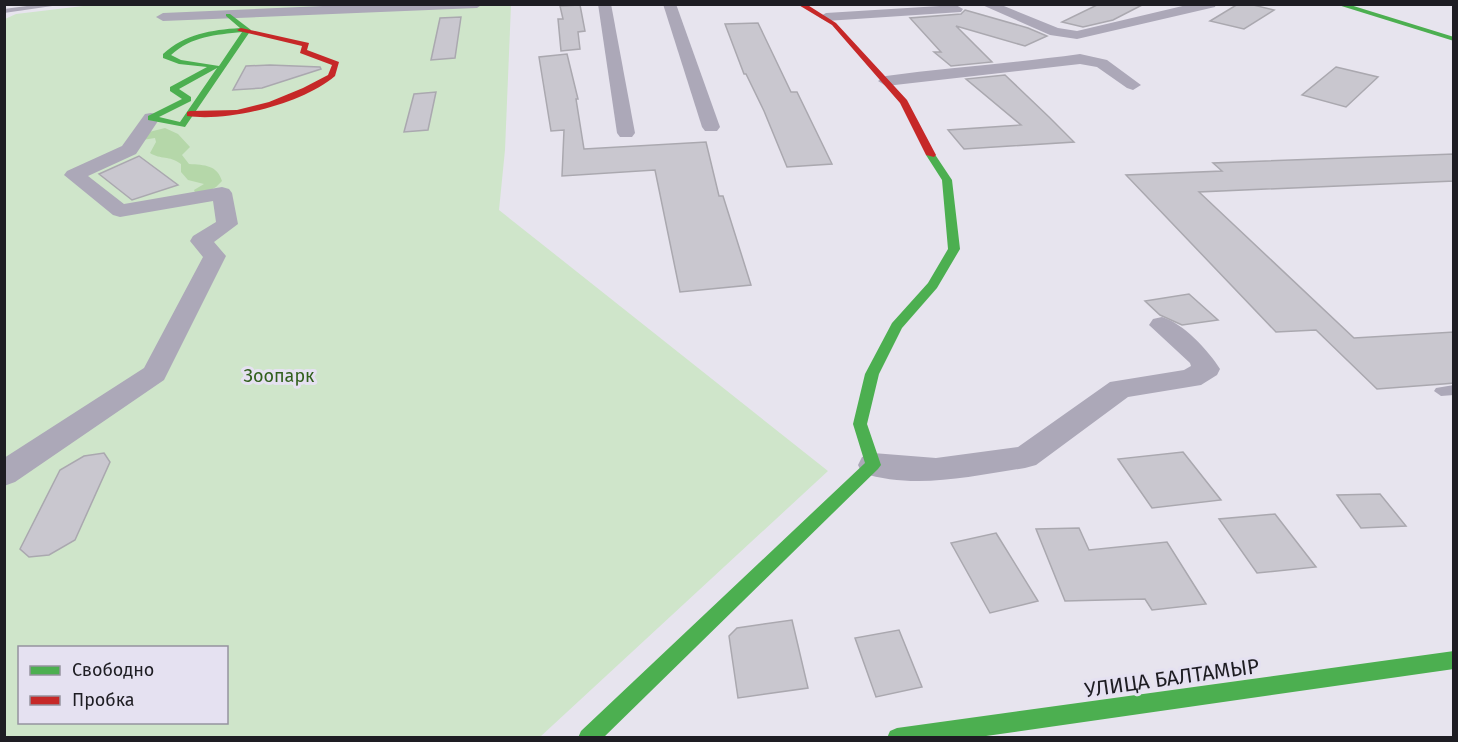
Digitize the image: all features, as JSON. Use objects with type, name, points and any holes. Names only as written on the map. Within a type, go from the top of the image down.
[{"type":"street","points":[[163,18],[477,4]]},
{"type":"street","points":[[604,4],[626,132]]},
{"type":"street","points":[[669,4],[711,127]]},
{"type":"street","points":[[800,4],[813,13],[826,17],[956,9]]},
{"type":"street","points":[[986,4],[1055,32],[1077,35],[1210,4]]},
{"type":"street","points":[[1338,4],[1454,39]]},
{"type":"street","points":[[1356,4],[1454,33]]},
{"type":"street","points":[[228,15],[247,30]]},
{"type":"street","points":[[826,17],[904,102],[922,140],[947,180],[954,249],[933,285],[896,326],[872,374],[860,424],[873,465]]},
{"type":"street","points":[[151,118],[183,125],[247,30]]},
{"type":"street","points":[[4,474],[154,374],[215,256],[201,241],[227,224],[222,193],[120,211],[74,175],[129,150],[151,118],[188,99],[173,88],[214,66],[179,62],[166,56],[177,44],[204,33],[247,30],[306,45],[303,51],[336,64],[331,76],[306,90],[272,104],[237,113],[190,114]]},
{"type":"street","points":[[886,81],[1080,59],[1101,63],[1133,85]]},
{"type":"street","points":[[588,738],[873,465],[936,470],[1025,457],[1120,389],[1191,378],[1207,369],[1199,357],[1162,325]]},
{"type":"street","name":"УЛИЦА БАЛТАМЫР","points":[[897,738],[1454,660]]},
{"type":"lane","points":[[4,11],[63,4]]},
{"type":"green space","name":"Зоопарк","points":[[100,4],[511,5],[505,150],[499,210],[828,471],[540,737],[5,738],[5,19],[16,14]]},
{"type":"shaded area","points":[[165,128],[178,134],[190,147],[182,155],[189,164],[205,166],[217,172],[222,181],[216,187],[197,197],[194,190],[204,184],[188,180],[181,172],[181,164],[177,161],[150,153],[156,142],[155,138],[142,140],[141,134]]},
{"type":"building","points":[[1099,4],[1144,4],[1113,20],[1083,27],[1062,22]]},
{"type":"building","points":[[1238,4],[1249,4],[1274,10],[1244,29],[1210,21]]},
{"type":"building","points":[[580,5],[585,31],[578,32],[580,49],[561,51],[558,19],[563,19],[560,6]]},
{"type":"building","points":[[965,10],[1028,28],[1047,36],[1025,46],[956,26],[992,62],[951,66],[934,52],[941,52],[910,18],[961,14]]},
{"type":"building","points":[[461,17],[455,58],[431,60],[440,18]]},
{"type":"building","points":[[758,23],[791,92],[797,92],[832,164],[787,167],[764,111],[744,74],[725,24]]},
{"type":"building","points":[[567,54],[578,99],[576,99],[584,149],[706,142],[719,196],[723,196],[751,285],[680,292],[655,170],[562,176],[564,130],[551,131],[539,57]]},
{"type":"building","points":[[246,66],[320,67],[321,69],[262,88],[233,90]]},
{"type":"building","points":[[1336,67],[1378,77],[1346,107],[1302,95]]},
{"type":"building","points":[[1005,75],[1074,142],[964,149],[948,130],[1021,125],[966,79]]},
{"type":"building","points":[[436,92],[428,130],[404,132],[414,94]]},
{"type":"building","points":[[1454,154],[1454,181],[1199,192],[1354,338],[1454,332],[1454,383],[1377,389],[1316,330],[1276,332],[1126,175],[1222,171],[1213,163]]},
{"type":"building","points":[[139,156],[178,185],[132,200],[99,174]]},
{"type":"building","points":[[1189,294],[1218,320],[1182,325],[1160,315],[1145,301]]},
{"type":"building","points":[[1183,452],[1221,500],[1152,508],[1118,459]]},
{"type":"building","points":[[104,453],[110,462],[75,540],[49,555],[29,557],[20,549],[60,470],[84,456]]},
{"type":"building","points":[[1380,494],[1406,526],[1361,528],[1337,495]]},
{"type":"building","points":[[1275,514],[1316,567],[1257,573],[1219,519]]},
{"type":"building","points":[[1079,528],[1089,550],[1167,542],[1206,604],[1152,610],[1145,599],[1065,601],[1036,529]]},
{"type":"building","points":[[996,533],[1038,601],[990,613],[951,543]]},
{"type":"building","points":[[792,620],[808,688],[738,698],[729,636],[737,628]]},
{"type":"building","points":[[899,630],[922,687],[876,697],[855,638]]},
{"type":"traffic: fast","points":[[1338,4],[1454,39]]},
{"type":"traffic: fast","points":[[228,15],[247,30],[182,125],[151,118],[188,99],[173,89],[215,66],[179,62],[166,56],[174,48],[201,35],[241,30]]},
{"type":"traffic: fast","points":[[588,738],[873,465],[860,424],[872,374],[896,326],[933,285],[954,249],[947,180],[931,155]]},
{"type":"traffic: fast","points":[[897,738],[1454,660]]},
{"type":"traffic: jam","points":[[800,4],[834,24],[904,102],[931,155]]},
{"type":"traffic: jam","points":[[190,114],[237,113],[272,104],[306,90],[331,76],[336,64],[303,51],[306,45],[241,30]]}]
